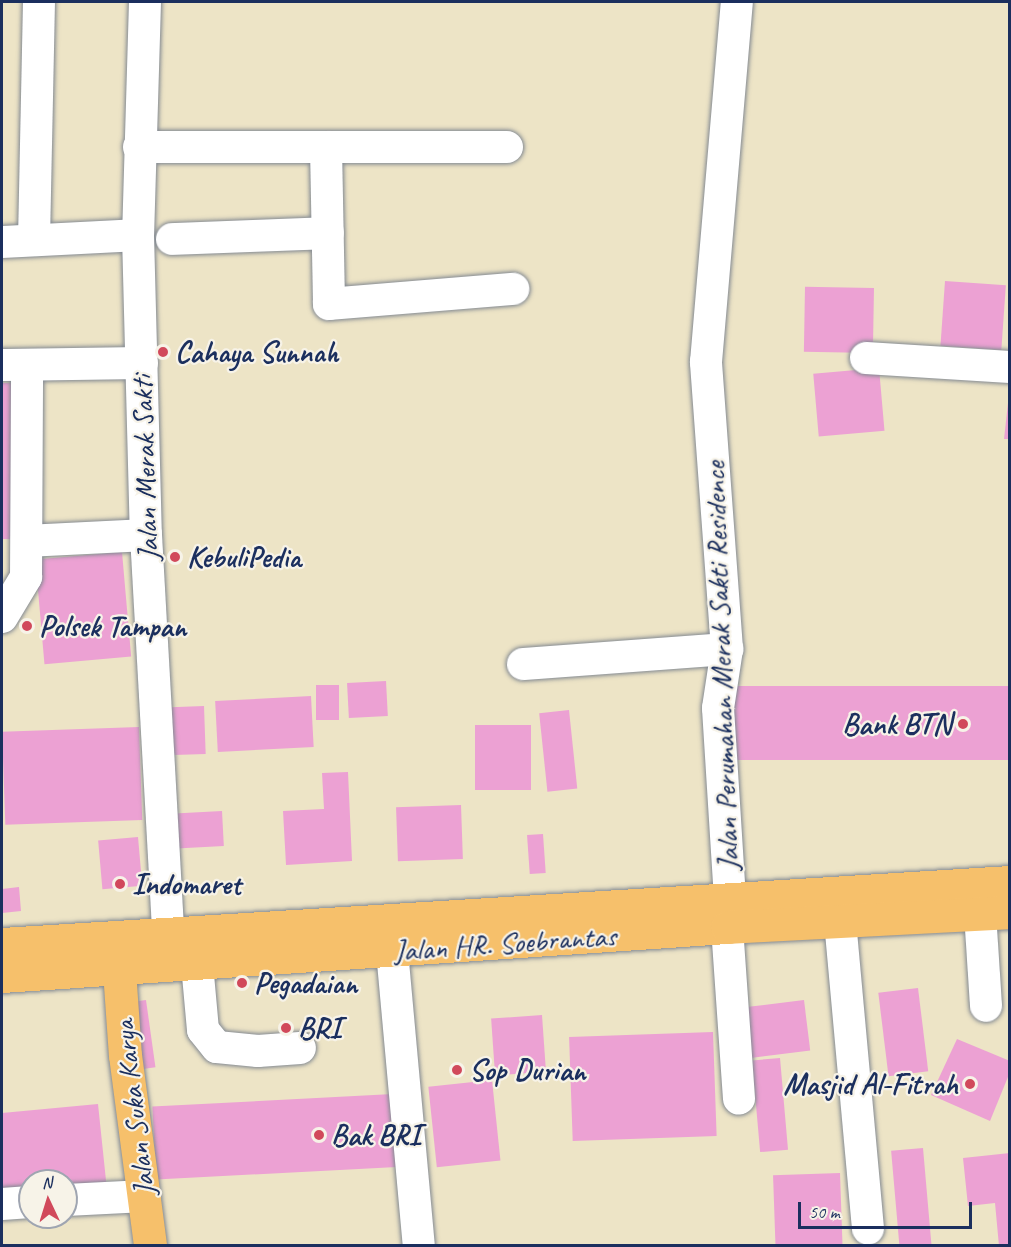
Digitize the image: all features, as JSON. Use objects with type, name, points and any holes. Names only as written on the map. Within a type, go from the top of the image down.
[{"type":"main road","name":"Jalan HR. Soebrantas","points":[[2,976],[392,951],[1010,882]]},
{"type":"main road","name":"Jalan HR. Soebrantas","points":[[2,944],[168,934],[728,913],[840,921],[995,913]]},
{"type":"main road","name":"Jalan Suka Karya","points":[[119,970],[125,1055],[150,1245]]},
{"type":"street","points":[[34,240],[39,2]]},
{"type":"street","name":"Jalan Merak Sakti","points":[[145,2],[138,235],[141,363],[146,535],[168,934]]},
{"type":"street","name":"Jalan Perumahan Merak Sakti Residence","points":[[737,2],[706,362],[727,649],[718,708],[739,1099]]},
{"type":"street","points":[[139,147],[507,147]]},
{"type":"street","points":[[326,147],[329,304],[513,289]]},
{"type":"street","points":[[172,239],[328,233]]},
{"type":"street","points":[[2,242],[138,235]]},
{"type":"street","points":[[866,358],[1010,367]]},
{"type":"street","points":[[2,616],[26,577],[27,396],[14,365],[141,363]]},
{"type":"street","points":[[27,541],[146,535]]},
{"type":"street","points":[[523,664],[727,649]]},
{"type":"street","points":[[986,1006],[995,913]]},
{"type":"street","points":[[840,921],[868,1229]]},
{"type":"street","points":[[392,951],[419,1245]]},
{"type":"street","points":[[197,964],[203,1030],[217,1047],[258,1051],[300,1048]]},
{"type":"street","points":[[78,1199],[145,1196]]},
{"type":"street","points":[[2,1204],[18,1203]]},
{"type":"building","points":[[945,281],[1006,285],[1001,350],[940,346]]},
{"type":"building","points":[[805,287],[874,288],[873,353],[804,352]]},
{"type":"building","points":[[879,368],[884,431],[819,437],[813,374]]},
{"type":"building","points":[[2,383],[18,383],[18,539],[2,539]]},
{"type":"building","points":[[1008,403],[1010,404],[1010,439],[1004,439]]},
{"type":"building","points":[[122,552],[131,657],[44,664],[35,560]]},
{"type":"building","points":[[386,681],[388,716],[349,718],[347,683]]},
{"type":"building","points":[[316,685],[339,685],[339,720],[316,720]]},
{"type":"building","points":[[723,686],[1010,686],[1010,760],[723,760]]},
{"type":"building","points":[[311,696],[314,747],[218,752],[215,701]]},
{"type":"building","points":[[204,706],[206,754],[166,755],[164,707]]},
{"type":"building","points":[[569,710],[577,789],[547,792],[539,713]]},
{"type":"building","points":[[475,725],[531,725],[531,790],[475,790]]},
{"type":"building","points":[[139,727],[142,820],[5,825],[2,732]]},
{"type":"building","points":[[348,772],[352,861],[286,865],[283,811],[324,809],[322,773]]},
{"type":"building","points":[[461,805],[463,859],[398,861],[396,807]]},
{"type":"building","points":[[222,811],[224,846],[167,849],[165,814]]},
{"type":"building","points":[[543,834],[546,873],[530,874],[527,835]]},
{"type":"building","points":[[138,837],[142,886],[102,889],[98,840]]},
{"type":"building","points":[[19,887],[21,911],[2,913],[2,889]]},
{"type":"building","points":[[918,988],[928,1071],[889,1076],[878,993]]},
{"type":"building","points":[[146,1000],[155,1067],[136,1070],[126,1003]]},
{"type":"building","points":[[804,1000],[810,1051],[751,1058],[744,1007]]},
{"type":"building","points":[[542,1015],[546,1072],[495,1075],[491,1019]]},
{"type":"building","points":[[713,1032],[717,1136],[573,1141],[569,1037]]},
{"type":"building","name":"Masjid Al-Fitrah","points":[[957,1039],[1010,1061],[1010,1072],[990,1121],[931,1095]]},
{"type":"building","points":[[780,1058],[788,1150],[760,1152],[752,1060]]},
{"type":"building","points":[[492,1080],[500,1161],[437,1167],[428,1087]]},
{"type":"building","points":[[393,1094],[397,1167],[156,1180],[152,1107]]},
{"type":"building","points":[[98,1104],[107,1190],[78,1193],[78,1169],[18,1169],[18,1198],[2,1200],[2,1113]]},
{"type":"building","points":[[923,1148],[932,1246],[899,1246],[891,1151]]},
{"type":"building","points":[[1010,1153],[1010,1246],[999,1246],[995,1203],[968,1206],[963,1158]]},
{"type":"building","points":[[840,1173],[843,1245],[776,1246],[773,1175]]},
{"type":"place","name":"Cahaya Sunnah","points":[[163,352]]},
{"type":"place","name":"KebuliPedia","points":[[175,557]]},
{"type":"place","name":"Polsek Tampan","points":[[27,626]]},
{"type":"place","name":"Bank BTN","points":[[963,724]]},
{"type":"place","name":"Indomaret","points":[[120,884]]},
{"type":"place","name":"Pegadaian","points":[[242,983]]},
{"type":"place","name":"BRI","points":[[286,1028]]},
{"type":"place","name":"Sop Durian","points":[[457,1070]]},
{"type":"place","name":"Masjid Al-Fitrah","points":[[970,1084]]},
{"type":"place","name":"Bak BRI","points":[[319,1135]]}]
